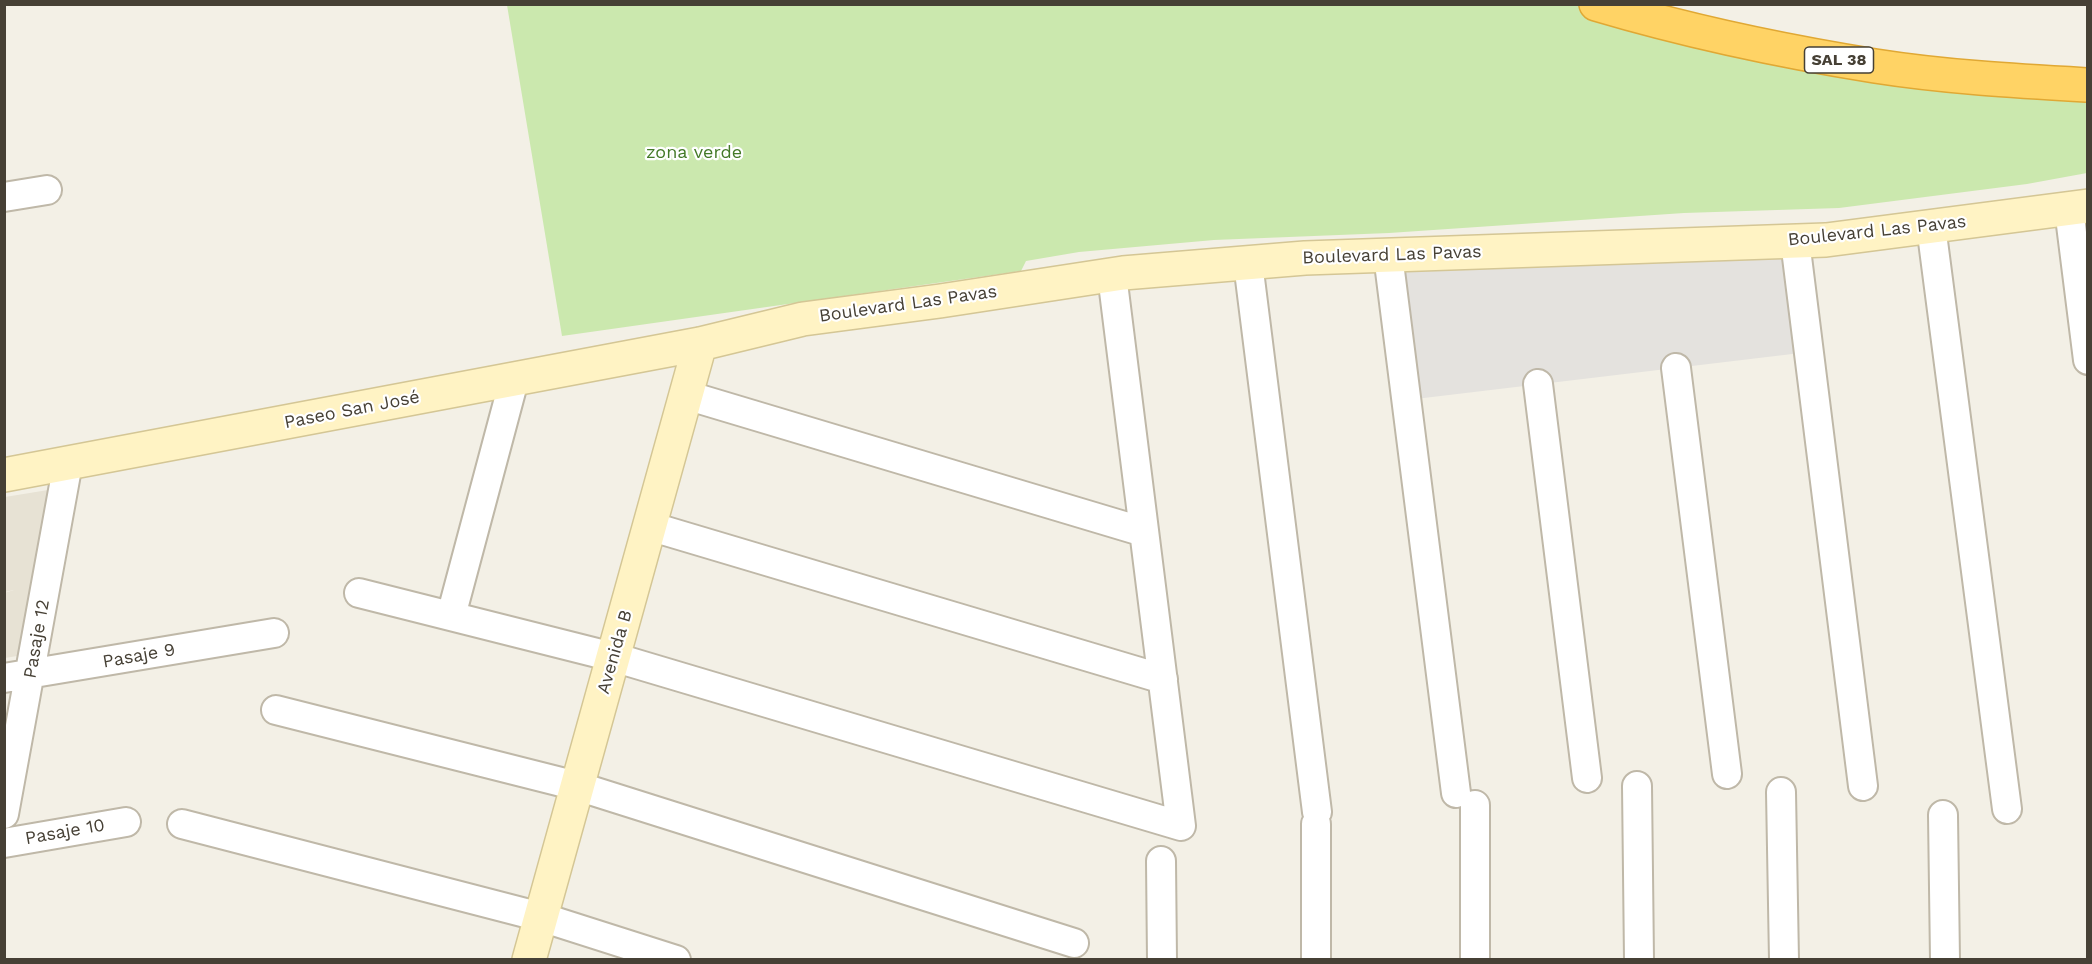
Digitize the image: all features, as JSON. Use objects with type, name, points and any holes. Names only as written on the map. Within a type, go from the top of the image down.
[{"type":"highway","name":"SAL 38","points":[[1596,4],[1660,23],[1766,47],[1877,66],[2007,81],[2088,85]]},
{"type":"street","points":[[4,197],[47,190]]},
{"type":"street","points":[[2078,208],[2088,360]]},
{"type":"street","name":"Boulevard Las Pavas","points":[[700,344],[803,319],[1112,275],[1248,263],[1388,255],[1826,240],[2078,208]]},
{"type":"street","points":[[1931,226],[2007,809]]},
{"type":"street","points":[[1795,241],[1863,786]]},
{"type":"street","points":[[1388,255],[1465,799],[1476,960]]},
{"type":"street","points":[[1248,263],[1316,818],[1316,960]]},
{"type":"street","points":[[359,593],[613,657],[1181,826],[1112,275]]},
{"type":"street","name":"Paseo San José","points":[[4,475],[700,344]]},
{"type":"street","name":"Avenida B","points":[[529,960],[700,344]]},
{"type":"street","points":[[1676,368],[1727,774]]},
{"type":"street","points":[[451,616],[514,380]]},
{"type":"street","points":[[1538,384],[1587,778]]},
{"type":"street","points":[[686,395],[1144,532]]},
{"type":"street","name":"Pasaje 12","points":[[4,814],[18,676],[68,463]]},
{"type":"street","points":[[649,526],[1163,679]]},
{"type":"street","name":"Pasaje 9","points":[[18,676],[274,633]]},
{"type":"street","points":[[276,710],[577,786],[1074,943]]},
{"type":"street","points":[[1637,786],[1639,960]]},
{"type":"street","points":[[1781,792],[1784,960]]},
{"type":"street","points":[[1943,815],[1945,960]]},
{"type":"street","name":"Pasaje 10","points":[[4,843],[126,822]]},
{"type":"street","points":[[182,824],[541,917],[676,960]]},
{"type":"street","points":[[1161,861],[1162,960]]},
{"type":"shaded area","points":[[1795,241],[1809,352],[1407,400],[1388,255]]},
{"type":"shaded area","points":[[48,490],[33,586],[17,656],[5,658],[4,593],[14,590],[5,592],[5,497]]},
{"type":"green space","name":"zona verde","points":[[507,5],[1596,5],[2087,85],[2087,173],[2027,184],[1839,208],[1684,213],[1389,233],[1214,240],[1079,252],[1026,261],[1021,271],[562,336]]}]
